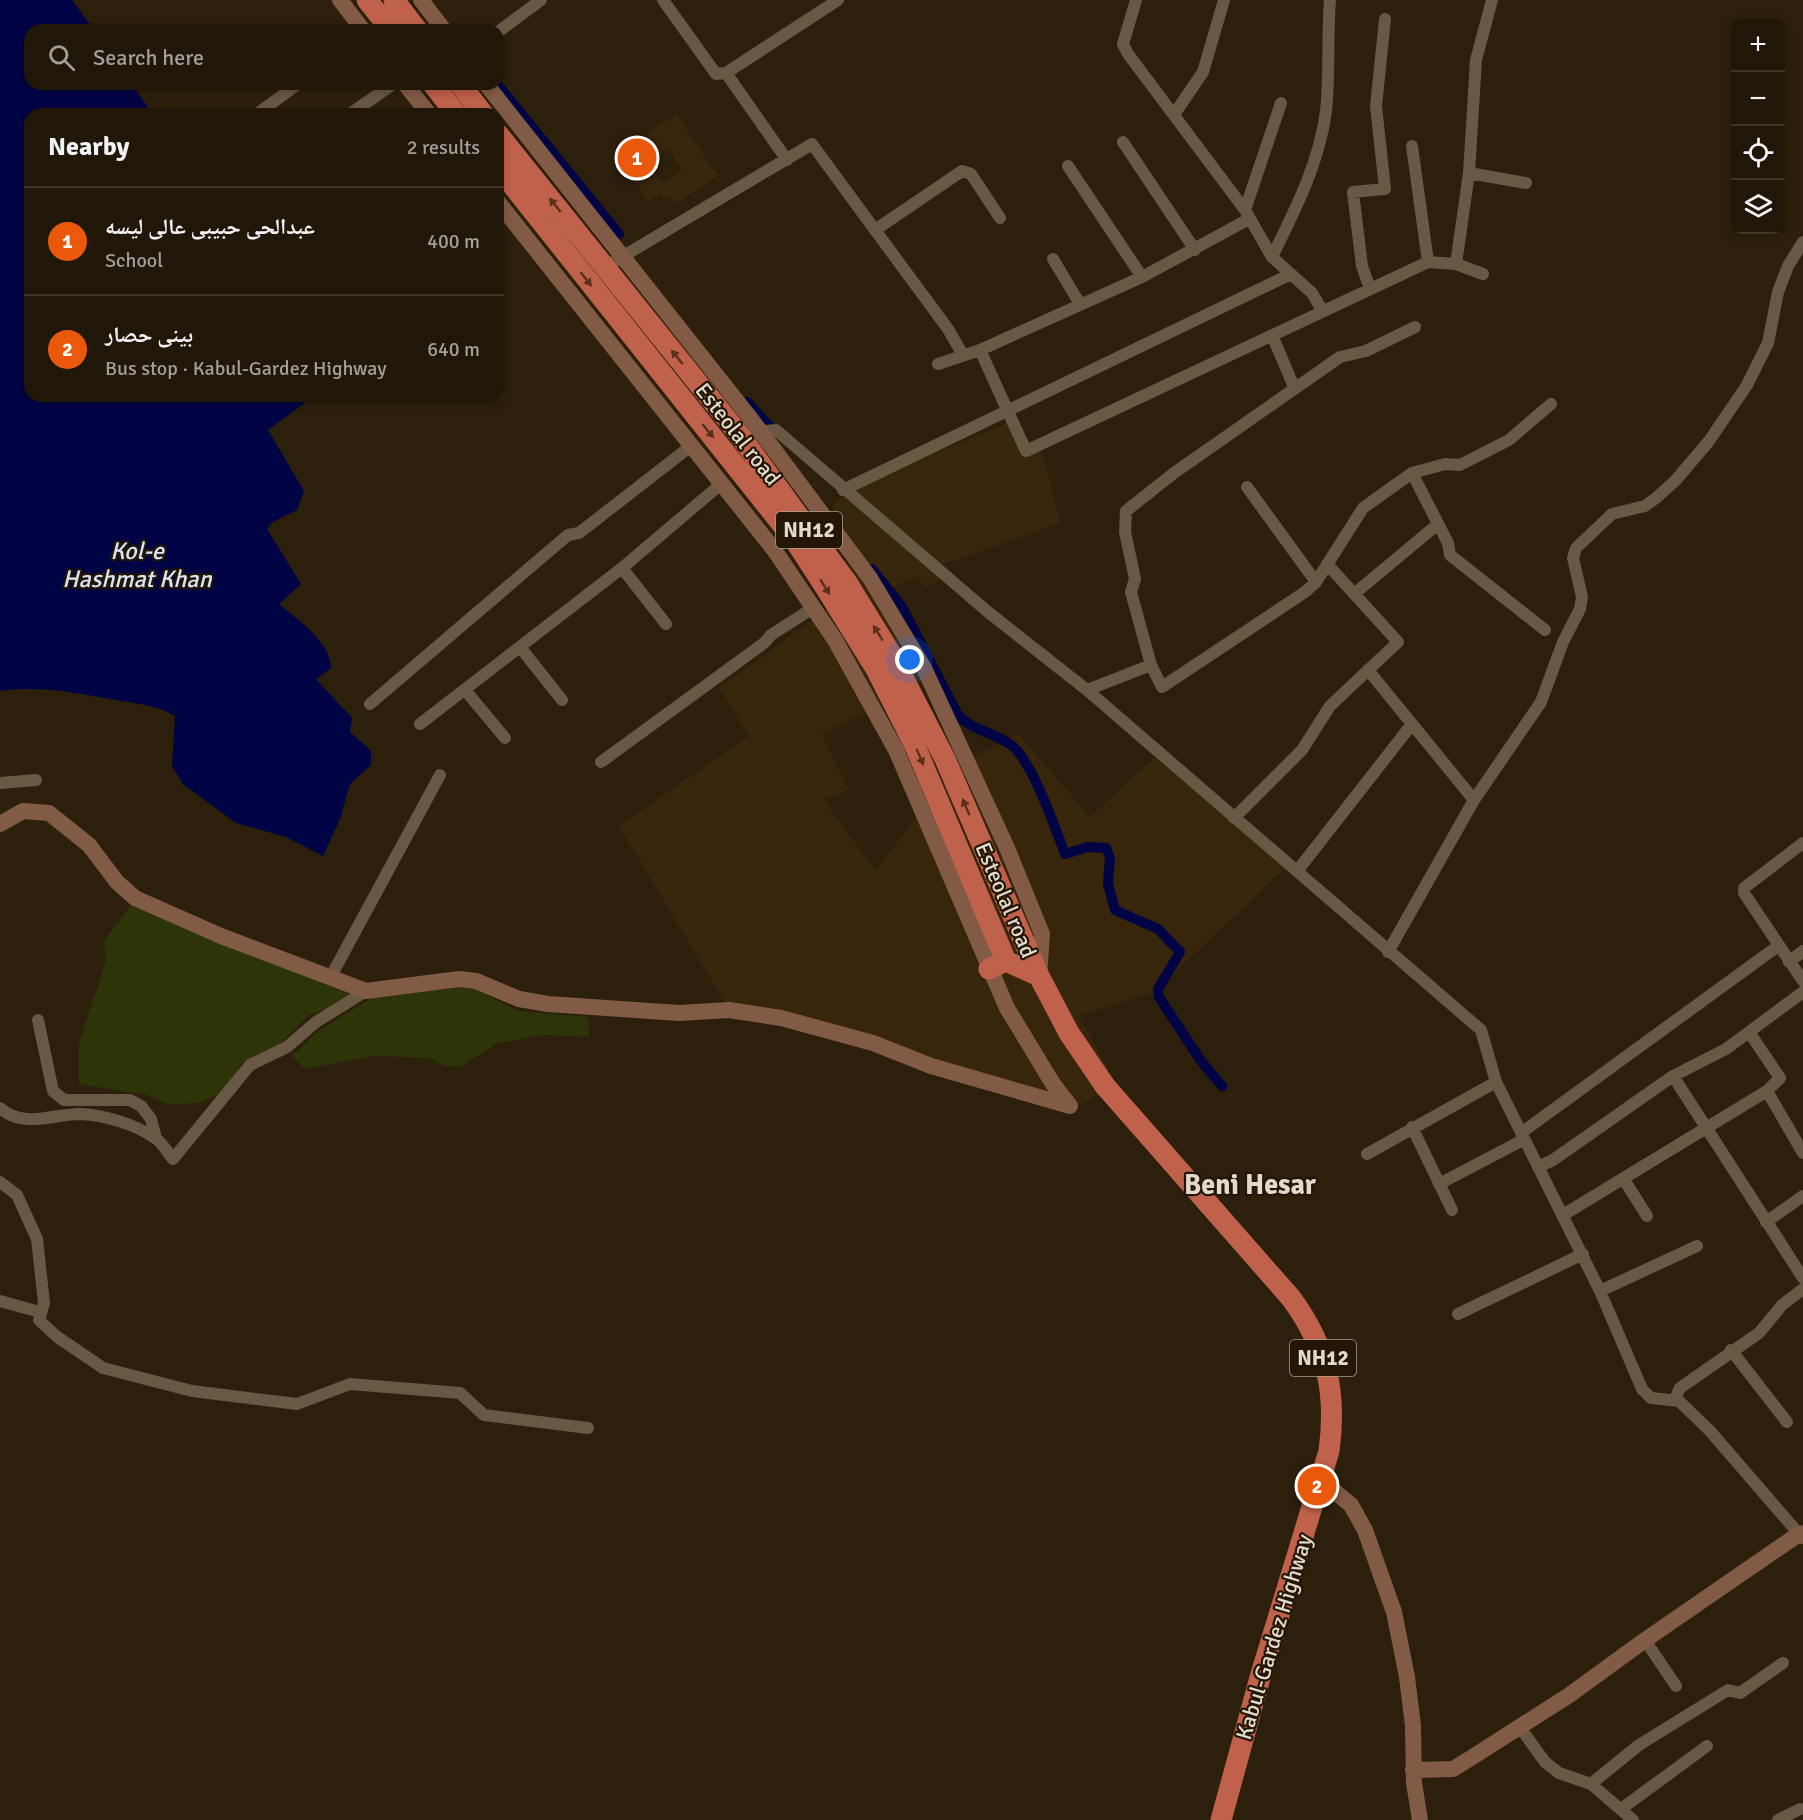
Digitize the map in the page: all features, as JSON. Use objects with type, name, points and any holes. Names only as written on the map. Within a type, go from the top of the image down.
[{"type":"highway","points":[[367,0],[386,24]]},
{"type":"highway","points":[[394,0],[412,24]]},
{"type":"highway","points":[[438,90],[451,108]]},
{"type":"highway","points":[[464,90],[478,108]]},
{"type":"highway","name":"Esteolal road","points":[[504,141],[613,262],[841,574],[891,654],[945,759],[1039,976]]},
{"type":"highway","name":"Esteolal road","points":[[504,175],[789,533],[876,669],[915,746],[998,965],[1039,976]]},
{"type":"highway","name":"Kabul-Gardez Highway","points":[[1039,976],[1069,1033],[1105,1086],[1269,1272],[1308,1321],[1320,1346],[1332,1394],[1333,1422],[1322,1481],[1261,1674],[1221,1820]]},
{"type":"street","points":[[340,0],[358,24]]},
{"type":"street","points":[[421,0],[439,24]]},
{"type":"street","points":[[504,28],[541,0]]},
{"type":"street","points":[[663,0],[716,74],[726,74],[838,0]]},
{"type":"street","points":[[1136,0],[1123,44],[1247,214],[1272,257],[1312,293],[1322,310]]},
{"type":"street","points":[[1175,113],[1203,72],[1224,0]]},
{"type":"street","points":[[1272,257],[1311,173],[1321,135],[1326,109],[1330,0]]},
{"type":"street","points":[[1456,264],[1469,174],[1476,60],[1492,0]]},
{"type":"street","points":[[1370,289],[1362,266],[1353,192],[1385,189],[1376,106],[1385,19]]},
{"type":"street","points":[[726,74],[787,160]]},
{"type":"street","points":[[265,108],[290,90]]},
{"type":"street","points":[[359,108],[384,90]]},
{"type":"street","points":[[410,90],[424,108]]},
{"type":"street","points":[[490,90],[503,108]]},
{"type":"street","points":[[938,364],[980,350],[1142,277],[1195,250],[1247,214],[1281,103]]},
{"type":"street","points":[[504,109],[613,262],[760,431],[870,578],[924,668],[1007,848],[1042,934],[1039,976]]},
{"type":"street","points":[[1123,142],[1195,250]]},
{"type":"street","points":[[613,262],[812,144],[948,329],[963,356]]},
{"type":"street","points":[[1412,146],[1428,262]]},
{"type":"street","points":[[1068,166],[1142,277]]},
{"type":"street","points":[[875,230],[962,171],[971,174],[1000,218]]},
{"type":"street","points":[[1469,174],[1526,183]]},
{"type":"street","points":[[38,1020],[53,1091],[64,1100],[130,1100],[141,1106],[151,1119],[156,1138],[173,1159],[250,1065],[287,1047],[316,1022],[366,992],[459,979],[476,981],[519,999],[548,1004],[670,1013],[729,1010],[782,1018],[873,1042],[931,1066],[1070,1106],[1053,1084],[1013,1017],[998,965],[896,750],[835,640],[775,551],[504,210]]},
{"type":"street","points":[[1388,952],[1474,800],[1541,702],[1563,642],[1576,621],[1582,597],[1574,569],[1576,548],[1612,514],[1645,506],[1656,498],[1675,481],[1709,441],[1748,385],[1768,343],[1778,292],[1788,266],[1803,242]]},
{"type":"street","points":[[1053,259],[1080,304]]},
{"type":"street","points":[[980,350],[1026,451],[1428,262],[1456,264],[1483,274]]},
{"type":"street","points":[[843,490],[1009,413],[1291,274]]},
{"type":"street","points":[[1415,327],[1366,351],[1340,357],[1174,472],[1126,511],[1125,532],[1135,579],[1131,592],[1151,665],[1162,687],[1316,582],[1363,508],[1412,473],[1445,464],[1460,465],[1509,440],[1551,404]]},
{"type":"street","points":[[1272,335],[1294,387]]},
{"type":"street","points":[[738,433],[776,430],[843,490],[1088,690],[1234,818],[1298,870],[1388,952],[1481,1030],[1496,1082],[1583,1254],[1642,1389],[1651,1398],[1659,1401],[1676,1399],[1710,1431],[1802,1534],[1645,1640],[1568,1696],[1453,1768],[1413,1770]]},
{"type":"street","points":[[370,704],[568,535],[579,533],[691,446]]},
{"type":"street","points":[[1412,473],[1448,543],[1450,555],[1545,630]]},
{"type":"street","points":[[420,724],[622,568],[721,484]]},
{"type":"street","points":[[1248,487],[1316,582]]},
{"type":"street","points":[[1354,594],[1438,524]]},
{"type":"street","points":[[1234,818],[1302,750],[1330,706],[1398,642],[1327,564]]},
{"type":"street","points":[[622,568],[666,624]]},
{"type":"street","points":[[601,762],[764,643],[771,635],[813,608]]},
{"type":"street","points":[[520,647],[562,700]]},
{"type":"street","points":[[1088,690],[1151,665]]},
{"type":"street","points":[[1368,670],[1474,800]]},
{"type":"street","points":[[465,690],[505,738]]},
{"type":"street","points":[[1298,870],[1412,724]]},
{"type":"street","points":[[330,978],[440,775]]},
{"type":"street","points":[[0,783],[36,780]]},
{"type":"street","points":[[0,824],[23,811],[50,813],[89,845],[117,882],[135,898],[182,920],[366,992]]},
{"type":"street","points":[[1803,843],[1744,888],[1744,893],[1803,981]]},
{"type":"street","points":[[1439,1184],[1522,1136],[1778,946]]},
{"type":"street","points":[[1789,962],[1803,951]]},
{"type":"street","points":[[1538,1167],[1552,1160],[1673,1076],[1726,1049],[1803,992]]},
{"type":"street","points":[[1563,1215],[1767,1091],[1780,1078],[1749,1032]]},
{"type":"street","points":[[1673,1076],[1803,1278]]},
{"type":"street","points":[[1367,1154],[1496,1082]]},
{"type":"street","points":[[1767,1091],[1803,1153]]},
{"type":"street","points":[[0,1108],[7,1114],[39,1120],[81,1114],[119,1121],[156,1138]]},
{"type":"street","points":[[1412,1127],[1452,1210]]},
{"type":"street","points":[[1623,1178],[1647,1216]]},
{"type":"street","points":[[0,1182],[17,1195],[38,1239],[44,1303],[39,1320],[56,1336],[103,1368],[192,1391],[297,1404],[350,1384],[460,1393],[484,1415],[588,1428]]},
{"type":"street","points":[[1766,1222],[1803,1196]]},
{"type":"street","points":[[1600,1290],[1697,1246]]},
{"type":"street","points":[[1458,1314],[1583,1254]]},
{"type":"street","points":[[1676,1399],[1680,1388],[1731,1350],[1759,1333],[1782,1305],[1803,1289]]},
{"type":"street","points":[[0,1301],[40,1312]]},
{"type":"street","points":[[1731,1350],[1787,1422]]},
{"type":"street","points":[[1322,1481],[1351,1505],[1365,1530],[1382,1574],[1402,1642],[1413,1726],[1413,1770],[1420,1820]]},
{"type":"street","points":[[1645,1640],[1677,1686]]},
{"type":"street","points":[[1591,1784],[1639,1744],[1728,1690],[1740,1693],[1783,1663]]},
{"type":"street","points":[[1519,1726],[1545,1762],[1559,1773],[1591,1784],[1633,1820]]},
{"type":"street","points":[[1621,1809],[1707,1746]]},
{"type":"street","points":[[1778,1820],[1800,1809]]},
{"type":"shaded area","points":[[676,114],[718,176],[676,204],[671,196],[664,199],[660,193],[648,201],[616,154]],"holes":[[[668,149],[682,170],[662,184],[648,163]]]},
{"type":"shaded area","points":[[1011,422],[1043,453],[1061,523],[937,567],[941,578],[925,588],[917,576],[876,596],[923,683],[822,734],[849,790],[824,800],[875,870],[959,764],[1019,734],[1090,817],[1154,757],[1286,868],[1154,992],[1079,1016],[1115,1081],[1082,1105],[1070,1106],[729,1010],[619,826],[749,736],[719,688],[855,589],[832,505],[856,485]]},
{"type":"green space","points":[[132,904],[353,996],[335,1006],[309,1015],[279,1045],[242,1063],[224,1092],[199,1103],[167,1104],[147,1095],[79,1084],[79,1043],[106,960],[104,941]]},
{"type":"green space","points":[[470,987],[519,1011],[588,1017],[589,1037],[542,1035],[498,1043],[461,1066],[444,1066],[429,1058],[372,1056],[305,1069],[292,1056],[317,1032],[376,995]]},
{"type":"water","name":"Kol-e Hashmat Khan","points":[[0,0],[72,0],[90,24],[24,24],[24,90],[135,90],[149,108],[24,108],[24,402],[306,402],[268,430],[304,491],[297,510],[271,523],[267,529],[301,584],[279,604],[304,624],[325,649],[331,668],[316,679],[352,718],[350,732],[371,751],[371,765],[350,784],[340,819],[323,856],[286,837],[236,823],[183,784],[172,766],[175,716],[142,704],[61,691],[16,689],[0,691]]},
{"type":"waterway","points":[[502,90],[619,234]]},
{"type":"waterway","points":[[747,402],[769,426]]},
{"type":"waterway","points":[[872,569],[902,607],[958,715],[970,725],[1011,745],[1019,753],[1035,779],[1065,854],[1088,847],[1106,848],[1110,858],[1108,884],[1115,910],[1158,929],[1180,952],[1158,989],[1159,997],[1201,1061],[1222,1086]]},
{"type":"place","name":"عبدالحی حبیبی عالی لیسه","points":[[637,158]]},
{"type":"place","name":"بینی حصار","points":[[1317,1486]]},
{"type":"district","name":"Beni Hesar","points":[[1250,1185]]}]
